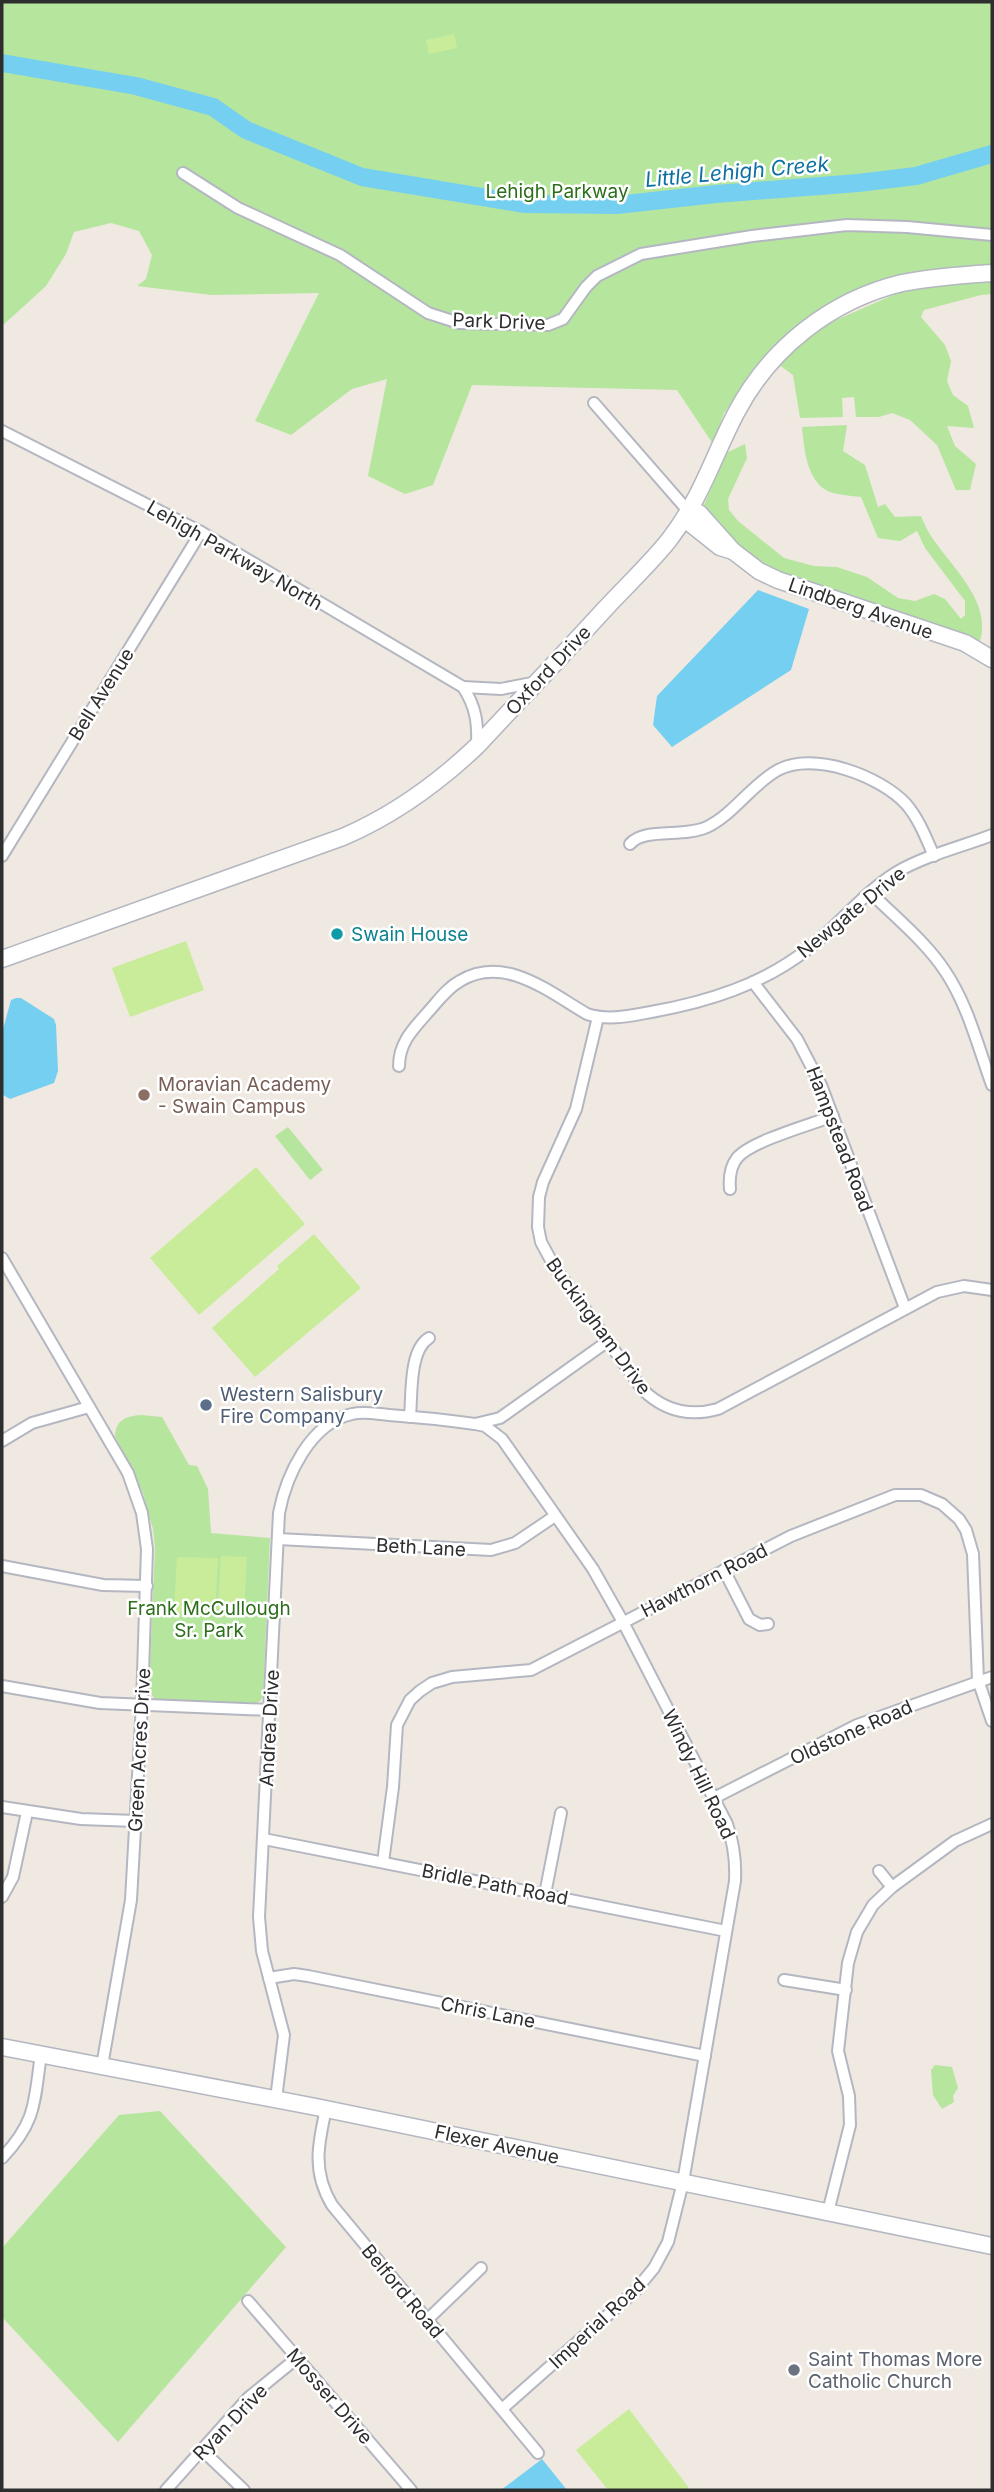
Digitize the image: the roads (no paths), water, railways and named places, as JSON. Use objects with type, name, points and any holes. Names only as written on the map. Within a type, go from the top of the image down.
[{"type":"street","name":"Park Drive","points":[[183,173],[238,208],[340,255],[428,313],[458,323],[556,323],[568,313],[597,276],[641,254],[752,236],[847,225],[992,235]]},
{"type":"street","name":"Oxford Drive","points":[[2,959],[366,827],[430,787],[477,746],[667,541],[689,512],[749,391],[797,336],[834,310],[878,290],[938,278],[992,273]]},
{"type":"street","name":"Lindberg Avenue","points":[[594,403],[689,512],[691,524],[720,547],[733,551],[759,571],[778,580],[965,643],[992,659]]},
{"type":"street","name":"Lehigh Parkway North","points":[[2,431],[201,532],[463,687],[501,689],[537,682]]},
{"type":"street","name":"Bell Avenue","points":[[2,856],[201,532]]},
{"type":"street","points":[[463,687],[472,701],[477,718],[477,746]]},
{"type":"street","points":[[630,844],[640,835],[687,833],[708,827],[778,770],[802,763],[816,763],[867,777],[895,794],[914,815],[934,856]]},
{"type":"street","name":"Newgate Drive","points":[[399,1066],[401,1047],[409,1034],[449,989],[481,972],[519,975],[587,1014],[598,1017],[621,1018],[681,1007],[727,994],[753,982],[808,949],[896,873],[992,835]]},
{"type":"street","points":[[871,893],[945,970],[965,1010],[992,1085]]},
{"type":"street","name":"Hampstead Road","points":[[753,982],[784,1019],[821,1085],[905,1308]]},
{"type":"street","name":"Buckingham Drive","points":[[598,1017],[582,1092],[543,1182],[537,1212],[540,1235],[547,1256],[608,1341],[651,1397],[660,1404],[682,1412],[705,1412],[729,1404],[905,1308],[950,1288],[978,1287],[992,1290]]},
{"type":"street","points":[[730,1189],[733,1163],[747,1149],[833,1116]]},
{"type":"street","name":"Green Acres Drive","points":[[2,1258],[128,1473],[146,1531],[147,1586],[142,1704],[128,1928],[102,2066]]},
{"type":"street","points":[[410,1416],[416,1354],[418,1347],[429,1338]]},
{"type":"street","name":"Andrea Drive","points":[[276,2099],[284,2035],[260,1934],[279,1513],[288,1479],[295,1464],[317,1436],[341,1418],[352,1414],[491,1422],[608,1341]]},
{"type":"street","points":[[2,1441],[32,1423],[89,1407]]},
{"type":"street","name":"Windy Hill Road","points":[[475,1423],[485,1426],[502,1439],[593,1569],[714,1798],[735,1850],[735,1881],[683,2182]]},
{"type":"street","name":"Hawthorn Road","points":[[383,1862],[393,1787],[395,1736],[403,1712],[410,1700],[420,1691],[440,1680],[531,1670],[791,1536],[884,1498],[907,1494],[932,1499],[959,1519],[970,1540],[973,1554],[978,1680],[992,1721]]},
{"type":"street","name":"Beth Lane","points":[[278,1539],[491,1550],[515,1543],[555,1516]]},
{"type":"street","points":[[2,1566],[103,1585],[147,1586]]},
{"type":"street","points":[[723,1570],[749,1619],[760,1625],[768,1623]]},
{"type":"street","name":"Oldstone Road","points":[[714,1798],[858,1725],[992,1677]]},
{"type":"street","points":[[2,1686],[100,1703],[270,1710]]},
{"type":"street","points":[[2,1807],[81,1819],[135,1821]]},
{"type":"street","points":[[2,1897],[13,1877],[27,1812]]},
{"type":"street","points":[[545,1894],[561,1813]]},
{"type":"street","points":[[828,2212],[850,2125],[849,2096],[838,2051],[848,1963],[857,1932],[873,1905],[892,1887],[955,1841],[992,1824]]},
{"type":"street","name":"Bridle Path Road","points":[[264,1839],[726,1931]]},
{"type":"street","points":[[879,1871],[892,1887]]},
{"type":"street","name":"Chris Lane","points":[[269,1978],[294,1974],[308,1976],[705,2056]]},
{"type":"street","points":[[784,1980],[846,1990]]},
{"type":"street","name":"Flexer Avenue","points":[[2,2047],[326,2109],[992,2246]]},
{"type":"street","points":[[2,2158],[18,2140],[32,2114],[41,2054]]},
{"type":"street","name":"Belford Road","points":[[326,2109],[317,2152],[318,2174],[332,2205],[538,2453]]},
{"type":"street","name":"Imperial Road","points":[[502,2409],[642,2284],[668,2242],[683,2182]]},
{"type":"street","points":[[427,2320],[481,2268]]},
{"type":"street","name":"Mosser Drive","points":[[248,2301],[411,2490]]},
{"type":"street","name":"Ryan Drive","points":[[166,2490],[248,2398],[297,2358]]},
{"type":"street","points":[[202,2451],[244,2490]]},
{"type":"water","points":[[758,590],[809,609],[791,670],[672,747],[653,725],[657,696]]},
{"type":"water","points":[[21,998],[54,1019],[58,1071],[54,1083],[10,1099],[3,1095],[2,1090],[2,1033],[11,1000]]},
{"type":"water","points":[[542,2459],[567,2490],[501,2490]]},
{"type":"waterway","name":"Little Lehigh Creek","points":[[2,63],[136,86],[213,107],[246,130],[362,177],[525,204],[617,205],[858,183],[916,176],[992,154]]},
{"type":"place","name":"Swain House","points":[[337,934]]},
{"type":"place","name":"Moravian Academy - Swain Campus","points":[[144,1095]]},
{"type":"place","name":"Western Salisbury Fire Company","points":[[206,1405]]},
{"type":"place","name":"Saint Thomas More Catholic Church","points":[[794,2370]]},
{"type":"park label","name":"Lehigh Parkway","points":[[557,191]]},
{"type":"park label","name":"Frank McCullough Sr. Park","points":[[209,1619]]}]
